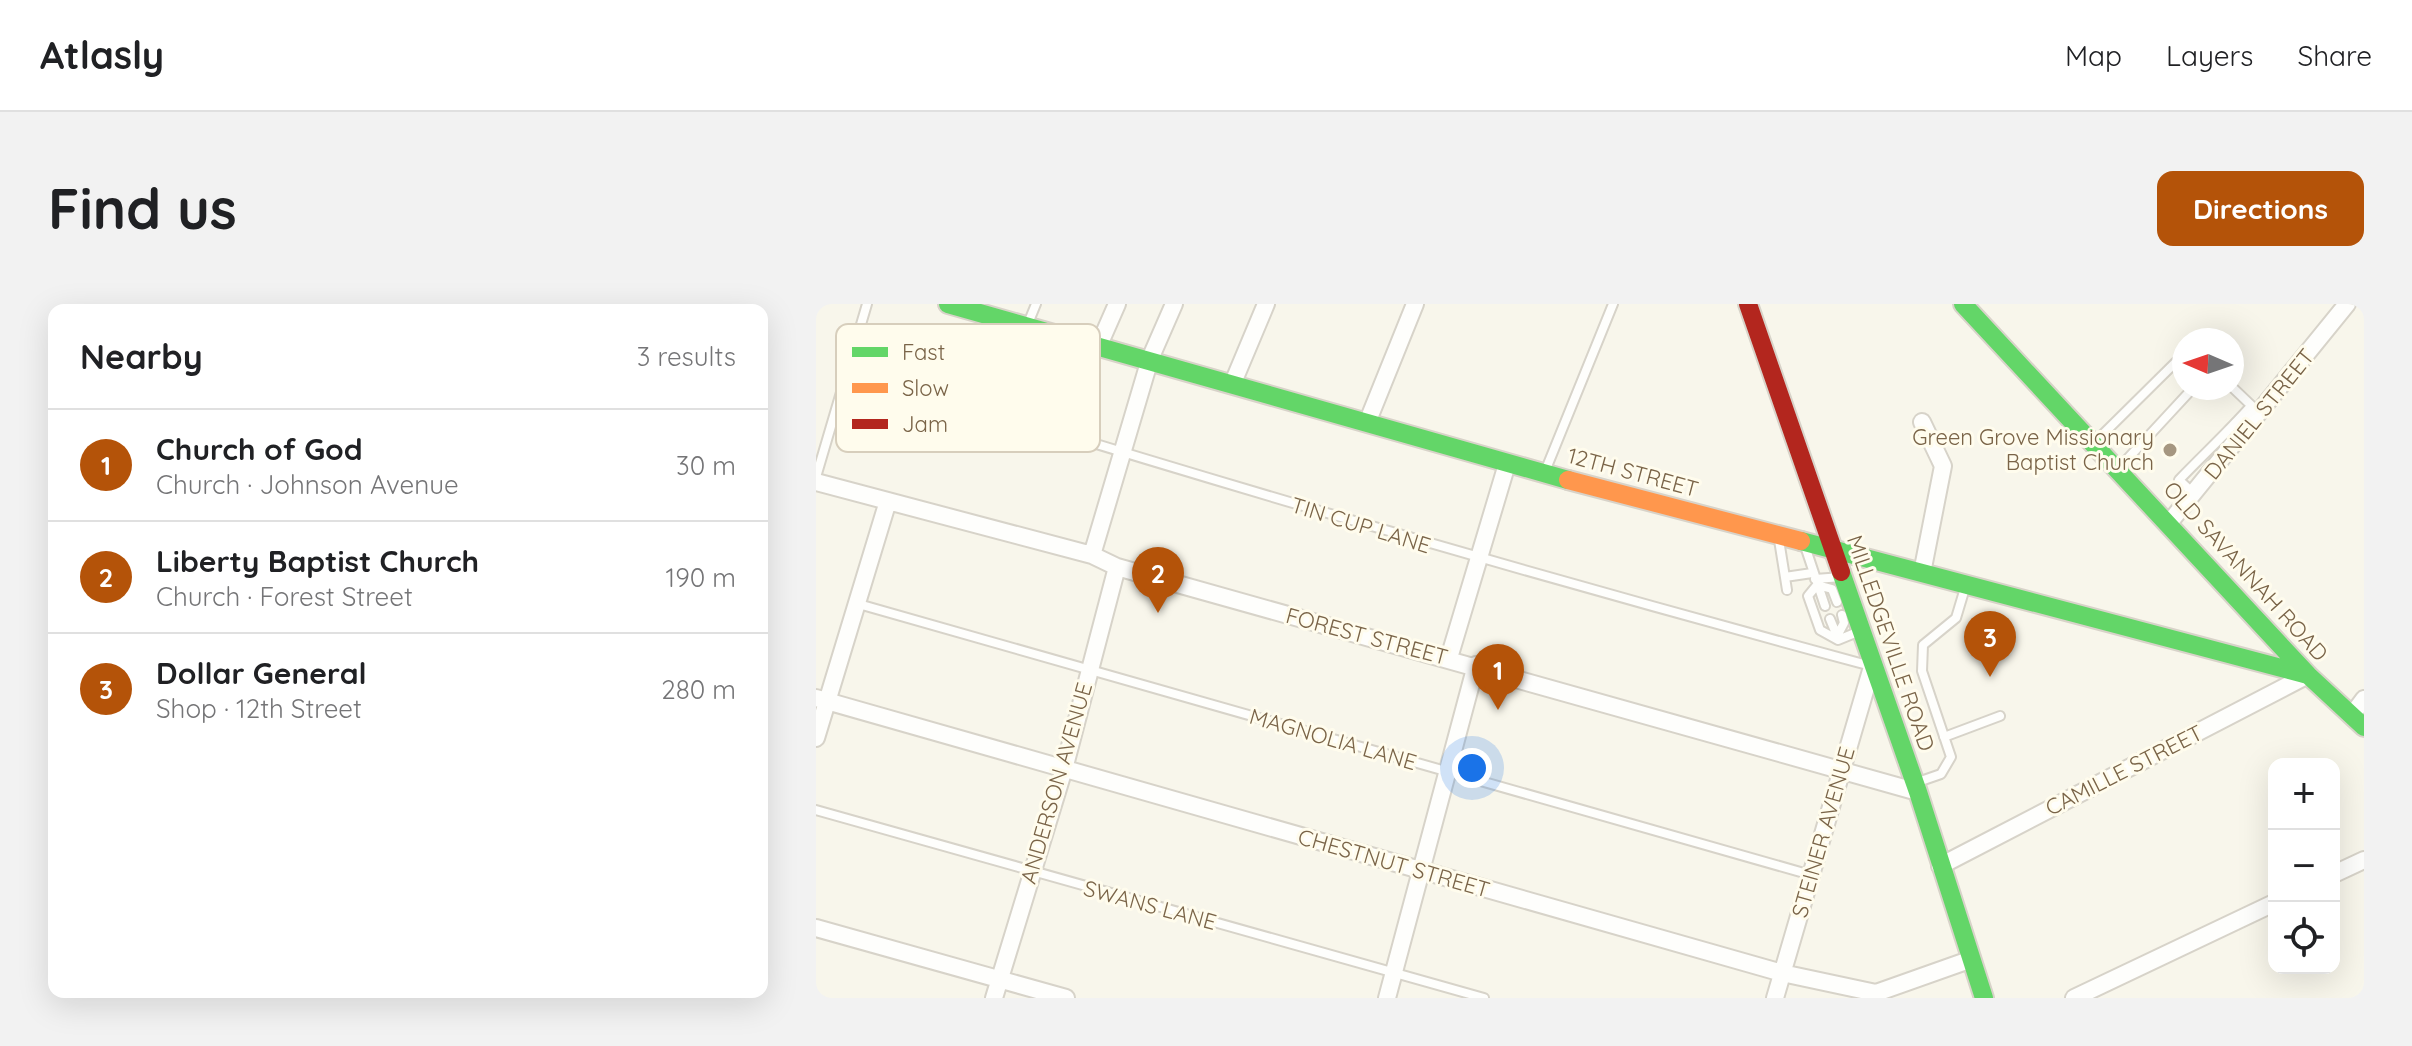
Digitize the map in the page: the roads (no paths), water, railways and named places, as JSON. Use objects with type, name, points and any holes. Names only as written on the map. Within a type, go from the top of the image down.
[{"type":"street","name":"12TH STREET","points":[[948,304],[1020,324]]},
{"type":"street","points":[[1100,343],[1117,304]]},
{"type":"street","points":[[1092,555],[1150,359],[1174,304]]},
{"type":"street","points":[[1232,385],[1266,304]]},
{"type":"street","points":[[1367,423],[1415,304]]},
{"type":"street","name":"MILLEDGEVILLE ROAD","points":[[1748,304],[1916,788],[1984,998]]},
{"type":"street","name":"DANIEL STREET","points":[[2169,523],[2194,494],[2225,446],[2347,304]]},
{"type":"street","name":"OLD SAVANNAH ROAD","points":[[1970,306],[2308,675],[2358,721]]},
{"type":"street","name":"12TH STREET","points":[[1100,345],[1507,464],[2308,675]]},
{"type":"street","points":[[1922,422],[1943,466],[1922,573]]},
{"type":"street","points":[[1449,658],[1507,464]]},
{"type":"street","name":"FOREST STREET","points":[[816,480],[1092,555],[1117,567],[1916,788]]},
{"type":"street","points":[[816,738],[822,700],[888,501]]},
{"type":"street","name":"ANDERSON AVENUE","points":[[994,998],[1030,872],[1064,769],[1117,567]]},
{"type":"street","points":[[1387,998],[1476,665]]},
{"type":"street","name":"STEINER AVENUE","points":[[1775,998],[1872,667]]},
{"type":"street","name":"CAMILLE STREET","points":[[1940,866],[2308,675]]},
{"type":"street","points":[[2358,721],[2364,699]]},
{"type":"street","name":"CHESTNUT STREET","points":[[822,700],[1782,973],[1876,993],[1972,959]]},
{"type":"street","points":[[2340,871],[2364,860]]},
{"type":"street","points":[[2074,998],[2268,906]]},
{"type":"street","points":[[816,928],[1066,998]]},
{"type":"lane","points":[[861,324],[867,304]]},
{"type":"lane","points":[[1028,324],[1036,304]]},
{"type":"lane","points":[[1544,474],[1613,304]]},
{"type":"lane","points":[[2094,443],[2172,366]]},
{"type":"lane","points":[[2244,398],[2256,410]]},
{"type":"lane","points":[[2119,468],[2182,400]]},
{"type":"lane","points":[[816,480],[836,411]]},
{"type":"lane","name":"TIN CUP LANE","points":[[1100,447],[1479,559],[1872,667]]},
{"type":"lane","points":[[1779,535],[1787,590]]},
{"type":"lane","points":[[1803,541],[1825,606]]},
{"type":"lane","points":[[1785,577],[1842,577]]},
{"type":"lane","points":[[1815,579],[1832,589],[1837,602]]},
{"type":"lane","points":[[1815,579],[1808,596],[1820,630],[1837,636]]},
{"type":"lane","points":[[1916,788],[1941,774],[1951,757],[1922,671],[1923,645],[1956,618],[1966,585]]},
{"type":"lane","name":"MAGNOLIA LANE","points":[[855,603],[1811,875]]},
{"type":"lane","points":[[1837,636],[1844,623],[1842,615]]},
{"type":"lane","points":[[1830,619],[1838,640],[1860,631]]},
{"type":"lane","points":[[1944,737],[2000,716]]},
{"type":"lane","name":"SWANS LANE","points":[[816,810],[1484,998]]},
{"type":"place","name":"Green Grove Missionary Baptist Church","points":[[2170,450]]},
{"type":"place","name":"Liberty Baptist Church","points":[[1158,613]]},
{"type":"place","name":"Dollar General","points":[[1990,677]]},
{"type":"place","name":"Church of God","points":[[1498,710]]}]
